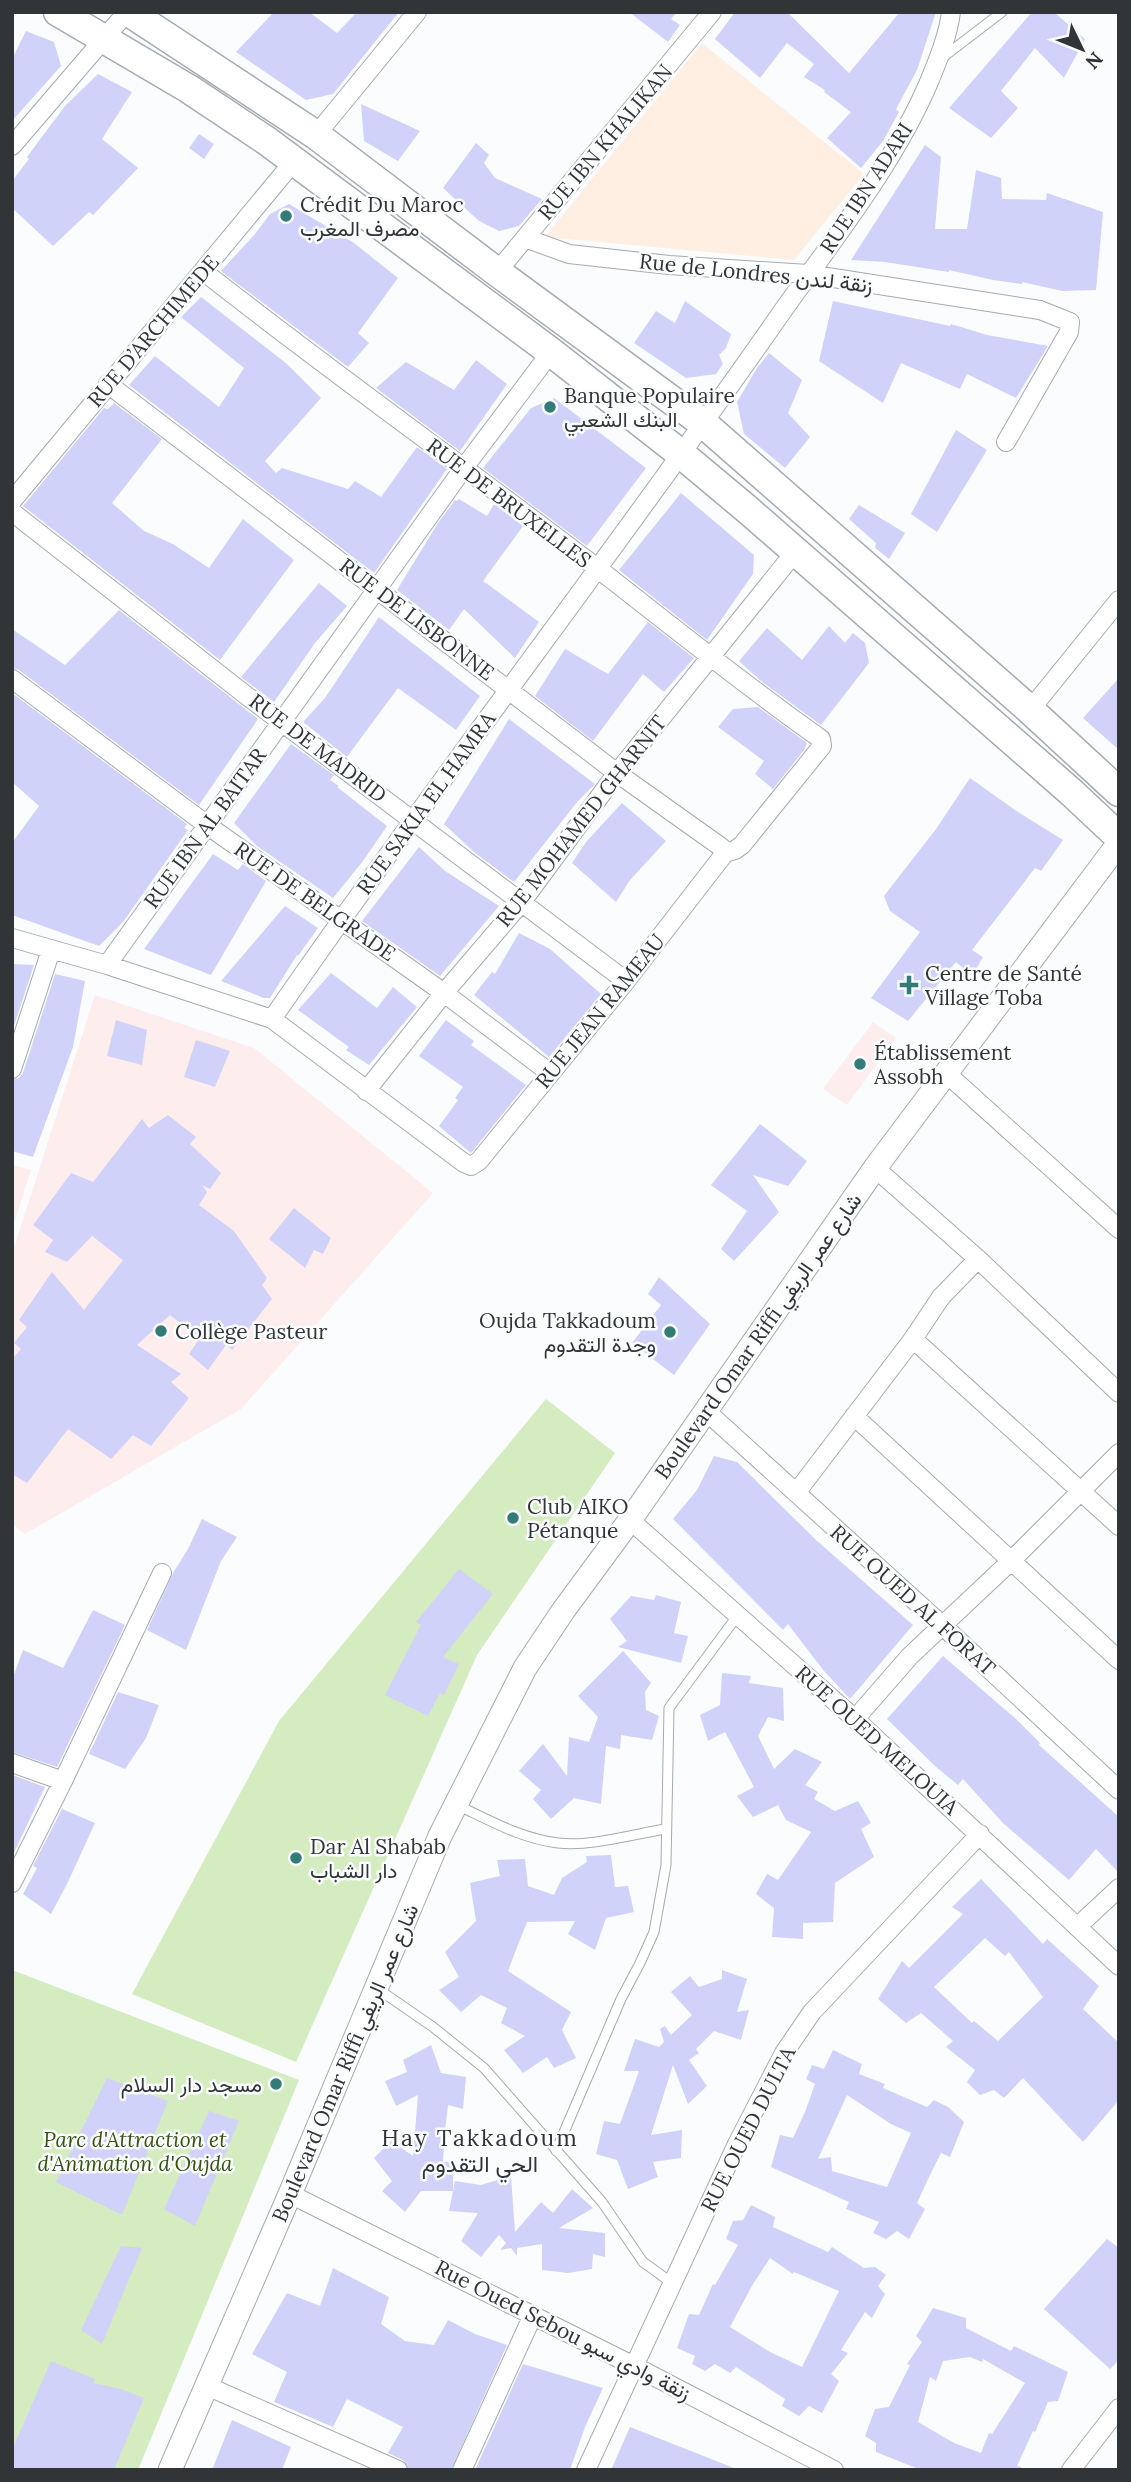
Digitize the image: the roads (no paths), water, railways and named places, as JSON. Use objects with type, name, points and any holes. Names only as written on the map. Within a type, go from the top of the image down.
[{"type":"main road","points":[[58,12],[189,89],[294,161],[551,352],[681,454],[1119,836]]},
{"type":"main road","points":[[128,12],[316,135],[704,424],[1030,710],[1119,792]]},
{"type":"street","points":[[12,146],[128,12]]},
{"type":"street","points":[[316,135],[417,12]]},
{"type":"street","name":"RUE IBN KHALIKAN","points":[[497,272],[712,12]]},
{"type":"street","name":"RUE IBN ADARI","points":[[681,454],[865,194],[905,131],[938,62],[951,12]]},
{"type":"street","name":"RUE D’ARCHIMEDE","points":[[12,501],[294,161]]},
{"type":"street","name":"Rue de Londres زنقة لندن","points":[[525,239],[569,254],[669,265],[808,274],[1040,310],[1070,322],[1069,332],[1006,442]]},
{"type":"street","name":"RUE DE BRUXELLES","points":[[203,271],[293,343],[597,568],[709,657],[816,735]]},
{"type":"street","name":"RUE IBN AL BAITAR","points":[[107,965],[463,469],[551,352]]},
{"type":"street","name":"RUE DE LISBONNE","points":[[108,384],[617,773],[726,853]]},
{"type":"street","name":"RUE SAKIA EL HAMRA","points":[[272,1018],[341,919],[681,454]]},
{"type":"street","name":"RUE DE MADRID","points":[[12,512],[147,619],[626,981]]},
{"type":"street","name":"RUE MOHAMED GHARNIT","points":[[366,1091],[444,993],[521,903],[617,773],[795,552]]},
{"type":"street","points":[[1030,710],[1119,600]]},
{"type":"street","name":"RUE DE BELGRADE","points":[[12,679],[207,825],[444,993],[550,1073]]},
{"type":"street","name":"RUE JEAN RAMEAU","points":[[366,1091],[464,1163],[471,1166],[479,1161],[726,853],[742,845],[822,746],[821,739],[816,735]]},
{"type":"street","name":"Boulevard Omar Riffi شارع عمر الريفي","points":[[170,2470],[455,1804],[526,1668],[563,1611],[630,1520],[875,1168],[1119,843]]},
{"type":"street","points":[[12,938],[107,965],[272,1018],[366,1091]]},
{"type":"street","points":[[12,1069],[51,950]]},
{"type":"street","points":[[946,1073],[1119,1229]]},
{"type":"street","points":[[875,1168],[978,1259],[1119,1393]]},
{"type":"street","points":[[796,1493],[913,1339],[941,1297],[978,1259]]},
{"type":"street","points":[[913,1339],[1119,1526]]},
{"type":"street","name":"RUE OUED AL FORAT","points":[[706,1411],[1119,1790]]},
{"type":"street","points":[[854,1416],[1119,1660]]},
{"type":"street","points":[[855,1719],[910,1656],[1012,1561],[1119,1453]]},
{"type":"street","name":"RUE OUED MELOUIA","points":[[630,1520],[855,1719],[1119,1966]]},
{"type":"street","points":[[12,1882],[63,1782],[162,1573]]},
{"type":"street","points":[[12,1763],[63,1782]]},
{"type":"street","name":"RUE OUED DULTA","points":[[586,2470],[764,2090],[805,2022],[980,1834]]},
{"type":"street","points":[[1077,1927],[1119,1888]]},
{"type":"street","name":"Rue Oued Sebou زنقة وادي سبو","points":[[290,2194],[634,2366],[834,2470]]},
{"type":"street","points":[[461,2470],[533,2315]]},
{"type":"street","points":[[207,2386],[398,2470]]},
{"type":"street","points":[[1072,2470],[1119,2409]]},
{"type":"lane","points":[[938,62],[1002,12]]},
{"type":"lane","points":[[556,2151],[621,1999],[654,1932],[666,1865],[669,1708],[738,1615]]},
{"type":"lane","points":[[455,1804],[517,1833],[559,1843],[592,1841],[666,1829]]},
{"type":"lane","points":[[377,1988],[433,2026],[484,2068],[602,2202],[643,2262],[672,2283]]},
{"type":"place","name":"Crédit Du Maroc مصرف المغرب","points":[[286,216]]},
{"type":"place","name":"Banque Populaire البنك الشعبي","points":[[550,407]]},
{"type":"place","name":"Centre de Santé Village Toba","points":[[909,985]]},
{"type":"place","name":"Établissement Assobh","points":[[860,1064]]},
{"type":"place","name":"Collège Pasteur","points":[[161,1331]]},
{"type":"place","name":"Oujda Takkadoum وجدة التقدوم","points":[[670,1332]]},
{"type":"place","name":"Club AIKO Pétanque","points":[[513,1518]]},
{"type":"place","name":"Dar Al Shabab دار الشباب","points":[[296,1858]]},
{"type":"place","name":"مسجد دار السلام","points":[[276,2084]]},
{"type":"district","name":"Hay Takkadoum الحي التقدوم","points":[[480,2150]]},
{"type":"park label","name":"Parc d'Attraction et d'Animation d'Oujda","points":[[135,2151]]}]
